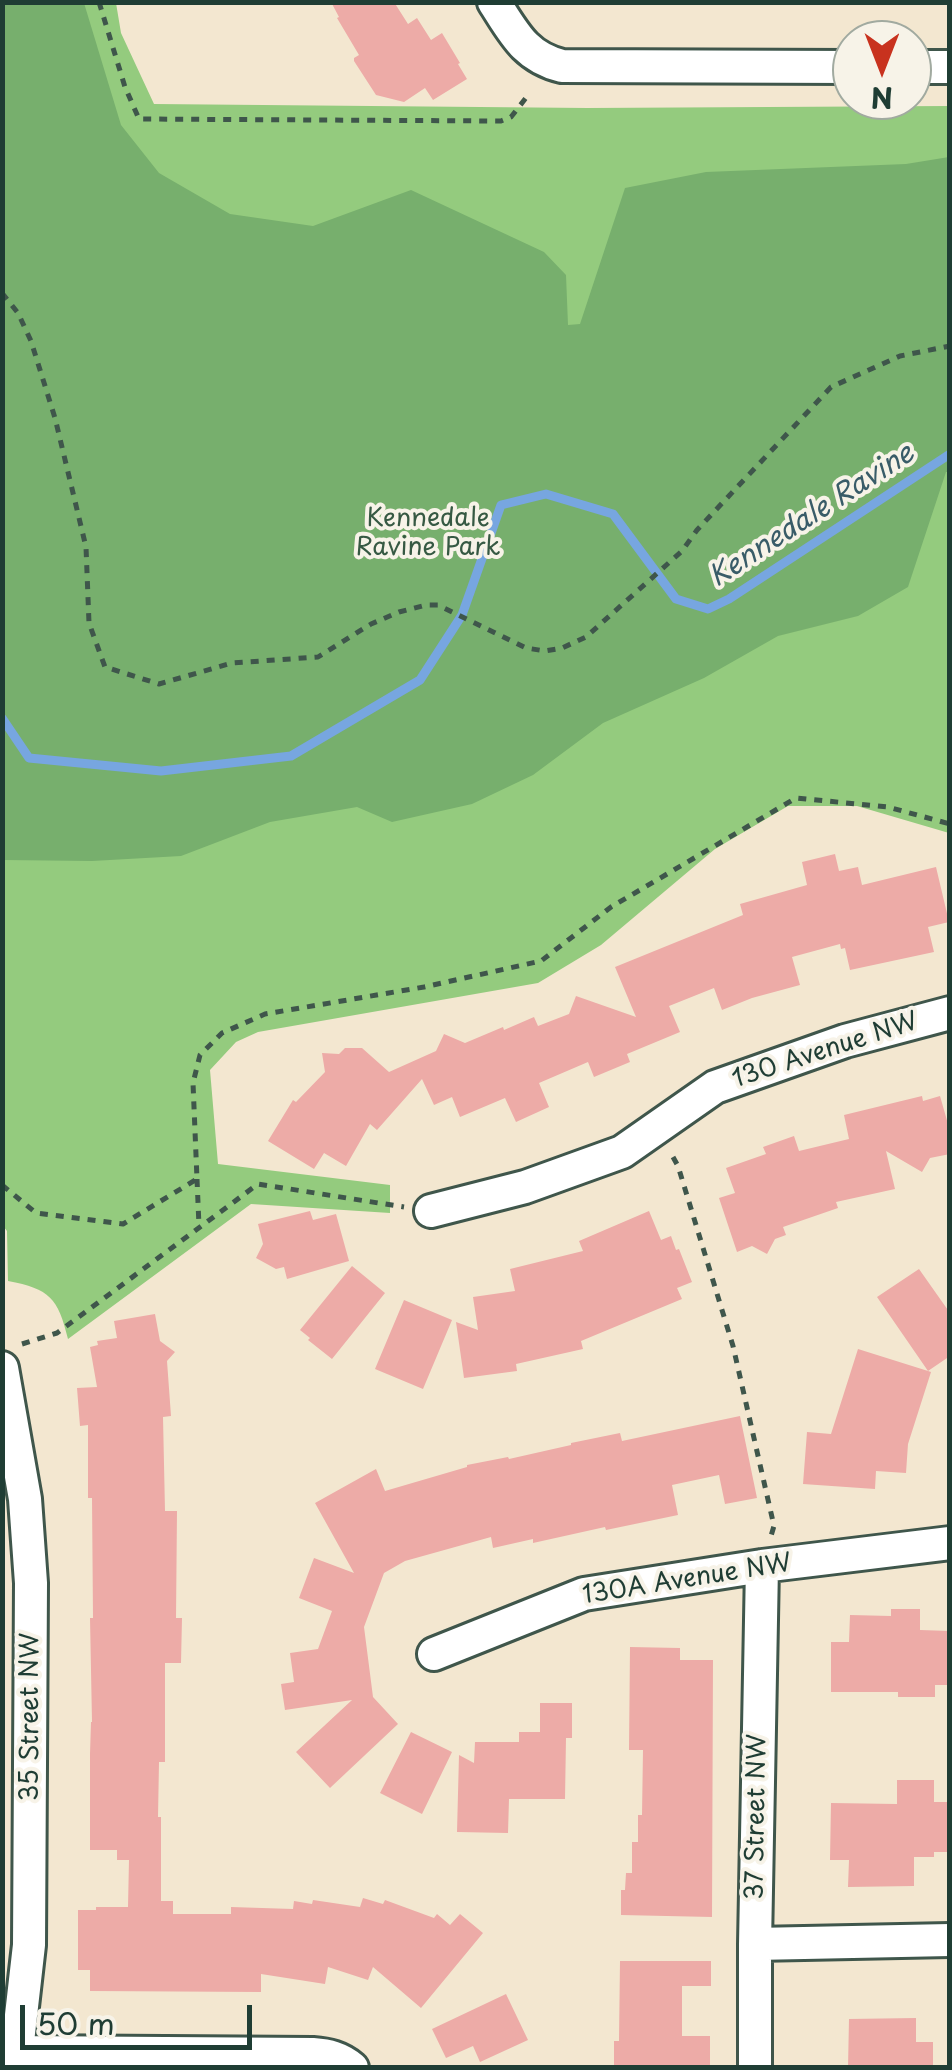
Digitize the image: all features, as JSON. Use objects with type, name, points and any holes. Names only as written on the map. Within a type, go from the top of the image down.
[{"type":"street","points":[[494,2],[530,52],[543,62],[562,66],[832,67]]},
{"type":"street","name":"130 Avenue NW","points":[[431,1211],[525,1187],[622,1152],[715,1086],[845,1041],[950,1013]]},
{"type":"street","name":"35 Street NW","points":[[12,1356],[31,1584],[29,1945],[16,2060]]},
{"type":"street","name":"130A Avenue NW","points":[[434,1654],[584,1594],[762,1566],[950,1543]]},
{"type":"street","name":"37 Street NW","points":[[755,2068],[762,1566]]},
{"type":"street","points":[[755,1944],[950,1940]]},
{"type":"street","points":[[16,2060],[313,2054],[344,2060],[352,2068]]},
{"type":"path","points":[[99,2],[124,87],[139,119],[502,122],[511,117],[529,94]]},
{"type":"path","points":[[2,293],[18,313],[31,341],[55,418],[86,547],[89,623],[105,668],[159,684],[232,663],[318,656],[372,624],[426,605],[438,605],[526,648],[562,648],[586,637],[682,551],[696,530],[830,387],[900,356],[950,346]]},
{"type":"path","points":[[199,1227],[193,1083],[200,1055],[222,1033],[265,1014],[424,987],[542,961],[611,907],[796,798],[888,807],[950,824]]},
{"type":"path","points":[[657,1128],[678,1166],[733,1346],[774,1526],[762,1566]]},
{"type":"path","points":[[2,1185],[36,1213],[123,1224],[197,1179]]},
{"type":"path","points":[[12,1356],[57,1334],[258,1184],[431,1211]]},
{"type":"green space","name":"Kennedale Ravine Park","points":[[3,2],[84,3],[121,125],[159,173],[230,214],[313,226],[411,190],[544,252],[566,275],[568,325],[580,324],[625,188],[706,172],[906,164],[949,157],[949,472],[908,587],[858,616],[778,636],[704,678],[603,723],[533,775],[472,804],[392,822],[357,807],[270,822],[181,856],[3,860]]},
{"type":"green space","name":"Kennedale Ravine Park","points":[[3,3],[116,3],[121,33],[154,104],[832,107],[832,120],[932,120],[932,106],[949,106],[949,833],[857,806],[788,806],[715,849],[601,945],[538,983],[258,1032],[236,1042],[210,1070],[218,1164],[390,1185],[390,1213],[251,1204],[68,1339],[50,1298],[34,1288],[8,1281],[7,1231],[3,1226]]},
{"type":"building","points":[[331,2],[394,2],[408,24],[417,18],[431,40],[442,33],[467,79],[433,100],[425,88],[404,102],[376,95],[354,61],[359,55]]},
{"type":"building","points":[[835,854],[839,871],[858,867],[862,885],[936,867],[949,922],[928,927],[934,952],[850,970],[845,948],[841,949],[840,944],[792,957],[800,985],[722,1010],[714,988],[669,1006],[680,1032],[627,1054],[630,1062],[594,1077],[588,1062],[539,1083],[549,1107],[516,1122],[505,1098],[460,1117],[452,1097],[434,1105],[422,1079],[377,1130],[370,1124],[346,1166],[324,1153],[314,1169],[268,1141],[293,1100],[296,1102],[325,1072],[322,1053],[339,1054],[345,1048],[362,1048],[389,1072],[436,1051],[444,1034],[465,1043],[534,1017],[538,1026],[569,1014],[576,996],[636,1017],[615,967],[743,915],[740,904],[807,885],[802,862]]},
{"type":"building","points":[[922,1096],[923,1101],[940,1096],[950,1131],[950,1154],[930,1158],[922,1172],[886,1151],[895,1189],[836,1202],[838,1208],[783,1227],[786,1235],[775,1239],[767,1254],[752,1246],[737,1252],[719,1198],[735,1193],[726,1168],[766,1154],[763,1147],[794,1136],[799,1151],[849,1139],[844,1115]]},
{"type":"building","points":[[310,1211],[313,1220],[336,1214],[349,1261],[287,1279],[284,1267],[276,1269],[256,1258],[263,1244],[258,1224]]},
{"type":"building","points":[[649,1211],[661,1240],[671,1236],[676,1250],[679,1249],[692,1282],[677,1288],[682,1299],[581,1341],[583,1349],[516,1364],[517,1371],[464,1378],[456,1322],[478,1330],[473,1297],[515,1291],[510,1269],[583,1251],[579,1241]]},
{"type":"building","points":[[352,1266],[385,1293],[332,1359],[300,1330]]},
{"type":"building","points":[[919,1269],[950,1313],[950,1356],[928,1371],[877,1297]]},
{"type":"building","points":[[404,1300],[452,1320],[423,1389],[375,1369]]},
{"type":"building","points":[[155,1314],[160,1341],[175,1352],[167,1361],[171,1416],[163,1417],[165,1511],[177,1511],[176,1618],[182,1618],[181,1663],[165,1663],[165,1762],[159,1762],[158,1817],[161,1901],[173,1901],[173,1914],[231,1914],[231,1907],[293,1909],[294,1901],[312,1904],[313,1900],[360,1907],[363,1898],[383,1904],[385,1900],[434,1918],[437,1914],[450,1925],[460,1914],[483,1933],[421,2008],[373,1967],[368,1980],[328,1967],[325,1984],[261,1974],[261,1992],[90,1991],[90,1970],[78,1970],[78,1910],[128,1907],[129,1860],[117,1860],[117,1850],[90,1850],[92,1498],[88,1498],[88,1425],[80,1426],[77,1388],[97,1387],[90,1347],[98,1345],[97,1341],[117,1338],[114,1321]]},
{"type":"building","points":[[858,1349],[931,1372],[908,1444],[906,1473],[876,1471],[875,1489],[803,1484],[807,1432],[831,1434]]},
{"type":"building","points":[[740,1416],[757,1498],[725,1504],[719,1475],[672,1485],[678,1515],[493,1548],[491,1537],[405,1561],[384,1573],[364,1627],[373,1697],[398,1724],[330,1788],[296,1752],[352,1700],[285,1710],[281,1684],[294,1682],[290,1653],[318,1649],[332,1611],[299,1598],[314,1558],[354,1573],[315,1503],[376,1469],[385,1491],[467,1465],[571,1443],[620,1433],[622,1441]]},
{"type":"building","points":[[891,1609],[920,1609],[920,1630],[950,1631],[950,1685],[935,1685],[935,1697],[898,1697],[898,1692],[831,1692],[831,1642],[849,1642],[850,1615],[891,1616]]},
{"type":"building","points":[[630,1647],[680,1648],[680,1660],[713,1660],[712,1917],[621,1915],[621,1890],[625,1890],[626,1873],[632,1873],[632,1842],[638,1842],[638,1815],[642,1815],[643,1750],[629,1750]]},
{"type":"building","points":[[540,1703],[572,1703],[572,1738],[566,1738],[565,1799],[509,1799],[508,1833],[457,1832],[459,1755],[474,1763],[475,1742],[519,1742],[519,1732],[540,1732]]},
{"type":"building","points":[[411,1732],[452,1752],[422,1814],[380,1793]]},
{"type":"building","points":[[897,1780],[934,1780],[934,1802],[950,1802],[950,1852],[914,1857],[914,1886],[848,1887],[849,1860],[830,1860],[831,1803],[897,1804]]},
{"type":"building","points":[[620,1961],[711,1961],[711,1986],[682,1986],[682,2036],[710,2036],[710,2068],[614,2068],[614,2041],[619,2041]]},
{"type":"building","points":[[506,1994],[528,2040],[480,2062],[473,2046],[446,2058],[432,2029]]},
{"type":"building","points":[[916,2018],[916,2042],[933,2042],[933,2068],[848,2068],[849,2019]]},
{"type":"waterway","name":"Kennedale Ravine","points":[[2,718],[29,758],[161,771],[291,756],[420,680],[462,615],[501,505],[546,494],[613,514],[676,599],[708,609],[950,454]]}]
